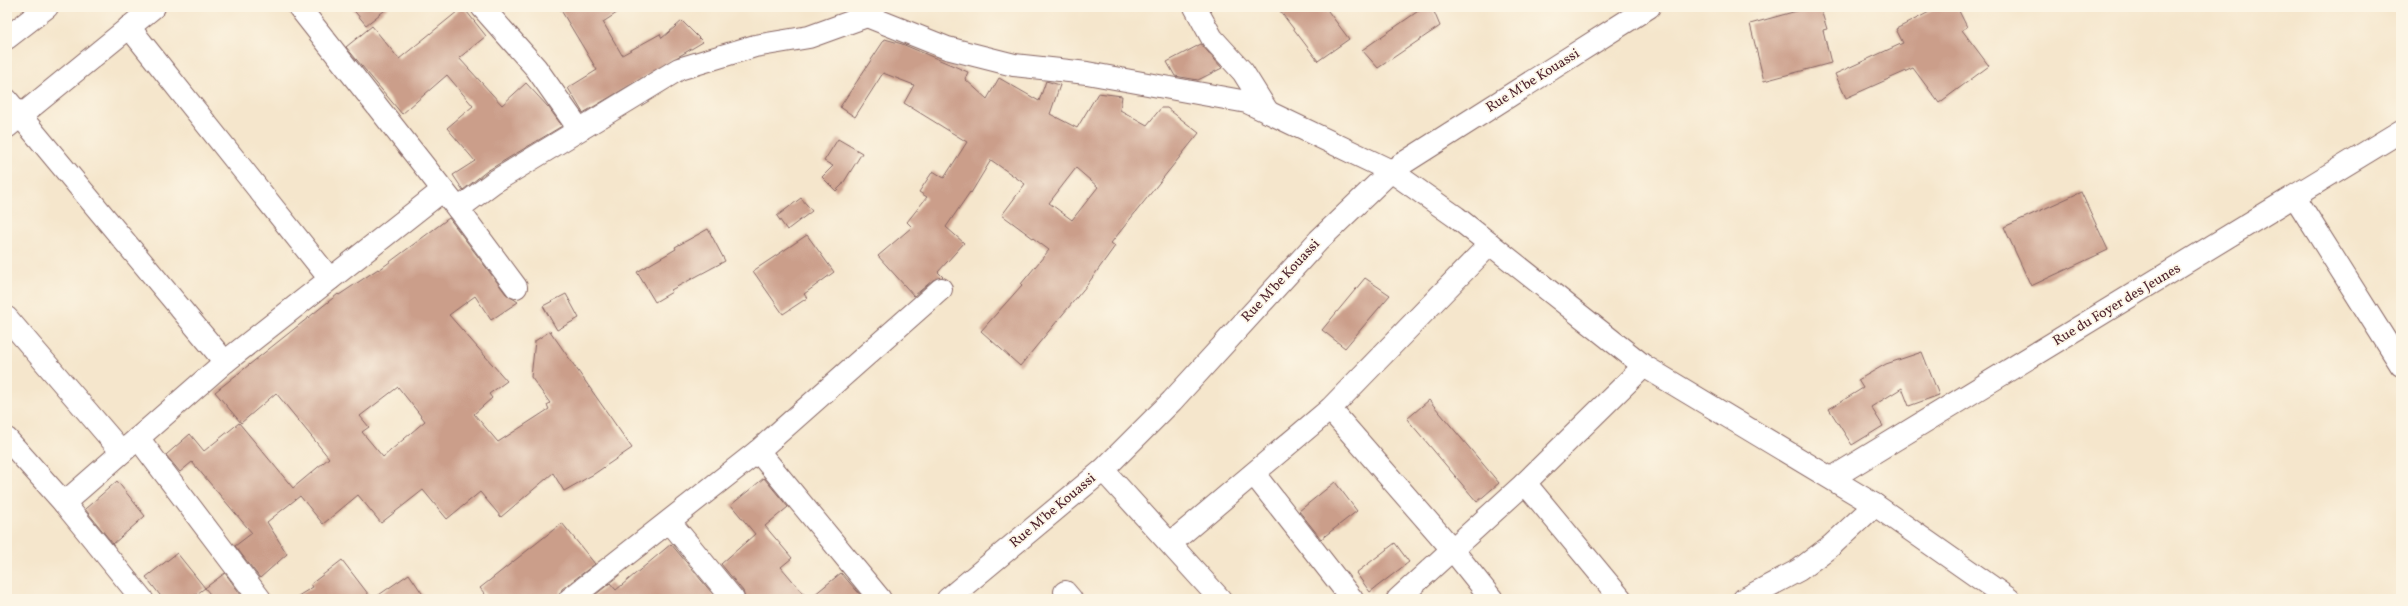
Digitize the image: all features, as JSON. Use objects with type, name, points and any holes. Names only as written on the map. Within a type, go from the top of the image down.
[{"type":"street","points":[[7,38],[47,7]]},
{"type":"street","points":[[154,7],[11,114],[225,362]]},
{"type":"street","points":[[299,7],[458,209],[516,287]]},
{"type":"street","points":[[482,7],[536,68],[579,129]]},
{"type":"street","points":[[1195,7],[1212,38],[1243,72],[1268,112]]},
{"type":"street","name":"Rue M'be Kouassi","points":[[948,599],[1103,470],[1172,401],[1318,240],[1391,171],[1649,7]]},
{"type":"street","points":[[458,209],[494,182],[679,69],[755,46],[809,37],[862,12],[948,48],[1014,65],[1087,73],[1247,102],[1391,171],[1456,217],[1644,366],[1875,505],[2009,599]]},
{"type":"street","points":[[129,27],[330,279]]},
{"type":"street","name":"Rue du Foyer des Jeunes","points":[[1832,478],[2401,132]]},
{"type":"street","points":[[64,502],[225,362],[443,190]]},
{"type":"street","points":[[2295,197],[2401,365]]},
{"type":"street","points":[[1171,544],[1330,409],[1490,244]]},
{"type":"street","points":[[574,598],[758,451],[941,289]]},
{"type":"street","points":[[7,318],[122,452]]},
{"type":"street","points":[[1398,599],[1525,483],[1644,366]]},
{"type":"street","points":[[1330,409],[1452,549],[1492,599]]},
{"type":"street","points":[[138,438],[260,599]]},
{"type":"street","points":[[8,443],[64,502],[142,599]]},
{"type":"street","points":[[758,451],[880,599]]},
{"type":"street","points":[[1103,470],[1220,599]]},
{"type":"street","points":[[1254,474],[1352,599]]},
{"type":"street","points":[[1525,483],[1621,599]]},
{"type":"street","points":[[1744,599],[1799,570],[1832,545],[1875,505]]},
{"type":"street","points":[[670,522],[733,599]]},
{"type":"building","points":[[351,7],[389,7],[366,25]]},
{"type":"building","points":[[463,7],[486,36],[459,58],[502,105],[526,83],[549,108],[562,126],[487,171],[463,190],[453,175],[475,161],[447,128],[473,106],[447,75],[402,114],[346,47],[372,26],[399,59]]},
{"type":"building","points":[[559,7],[626,7],[603,22],[622,55],[660,34],[662,38],[682,21],[703,42],[583,113],[568,88],[597,70]]},
{"type":"building","points":[[1277,7],[1325,7],[1349,39],[1318,61]]},
{"type":"building","points":[[1424,7],[1432,7],[1440,26],[1378,68],[1362,50]]},
{"type":"building","points":[[1811,7],[1820,7],[1827,29],[1823,30],[1831,63],[1764,81],[1750,24]]},
{"type":"building","points":[[1939,7],[1957,7],[1967,27],[1962,30],[1989,66],[1939,103],[1913,68],[1846,98],[1835,74],[1903,43],[1896,29]]},
{"type":"building","points":[[885,39],[902,44],[968,72],[965,79],[987,99],[999,78],[1039,101],[1046,81],[1060,85],[1050,114],[1077,128],[1098,93],[1122,96],[1120,110],[1147,125],[1161,108],[1167,108],[1199,133],[1111,243],[1115,246],[1087,285],[1020,366],[981,331],[1022,285],[1021,284],[1049,250],[1002,215],[1025,184],[991,160],[971,193],[970,192],[946,227],[964,243],[938,272],[943,277],[933,280],[914,296],[878,256],[912,227],[907,222],[927,197],[919,192],[933,171],[944,178],[967,142],[904,103],[914,85],[883,73],[855,117],[840,107]],"holes":[[[1076,168],[1098,187],[1072,220],[1049,203]]]},
{"type":"building","points":[[1201,44],[1222,68],[1198,80],[1175,76],[1167,62]]},
{"type":"building","points":[[838,139],[862,153],[842,185],[836,191],[822,177],[833,166],[824,161]]},
{"type":"building","points":[[2081,192],[2108,250],[2031,286],[2004,227]]},
{"type":"building","points":[[801,198],[812,211],[787,230],[777,216]]},
{"type":"building","points":[[449,218],[506,294],[518,302],[491,320],[475,296],[449,315],[507,381],[489,394],[492,398],[474,414],[498,442],[549,409],[547,405],[550,403],[531,377],[535,341],[550,331],[632,448],[594,474],[564,491],[553,473],[501,517],[480,492],[447,519],[423,490],[381,523],[358,495],[323,524],[300,496],[267,522],[287,554],[260,578],[235,546],[252,533],[192,462],[180,472],[166,455],[190,434],[204,451],[239,423],[293,488],[329,458],[276,393],[241,423],[215,392],[338,294],[339,295],[378,269],[379,270]],"holes":[[[398,387],[425,421],[383,457],[362,432],[369,427],[360,416]]]},
{"type":"building","points":[[708,229],[725,261],[671,290],[672,292],[655,302],[637,272],[676,249],[675,247]]},
{"type":"building","points":[[807,235],[834,272],[804,294],[807,298],[783,314],[753,271]]},
{"type":"building","points":[[1365,278],[1390,295],[1345,348],[1322,330]]},
{"type":"building","points":[[566,294],[579,318],[557,330],[543,306]]},
{"type":"building","points":[[1922,352],[1939,395],[1909,406],[1902,388],[1871,407],[1883,426],[1852,445],[1829,409],[1863,388],[1858,380],[1886,364]]},
{"type":"building","points":[[1429,400],[1499,483],[1477,502],[1407,419]]},
{"type":"building","points":[[764,478],[788,507],[765,526],[792,558],[781,567],[808,599],[745,599],[743,591],[721,564],[755,534],[731,505]]},
{"type":"building","points":[[117,481],[145,516],[113,544],[85,509]]},
{"type":"building","points":[[1335,482],[1357,511],[1321,539],[1299,511]]},
{"type":"building","points":[[562,523],[595,564],[562,589],[558,599],[489,599],[480,588]]},
{"type":"building","points":[[1395,543],[1409,562],[1370,592],[1356,573]]},
{"type":"building","points":[[671,544],[717,599],[590,599],[610,583],[616,590]]},
{"type":"building","points":[[177,553],[205,588],[190,599],[163,599],[146,577]]},
{"type":"building","points":[[342,560],[372,599],[293,599],[313,587],[311,584]]},
{"type":"building","points":[[225,573],[244,599],[214,599],[205,588]]},
{"type":"building","points":[[841,573],[864,599],[809,599]]},
{"type":"building","points":[[409,574],[426,599],[373,599]]}]
